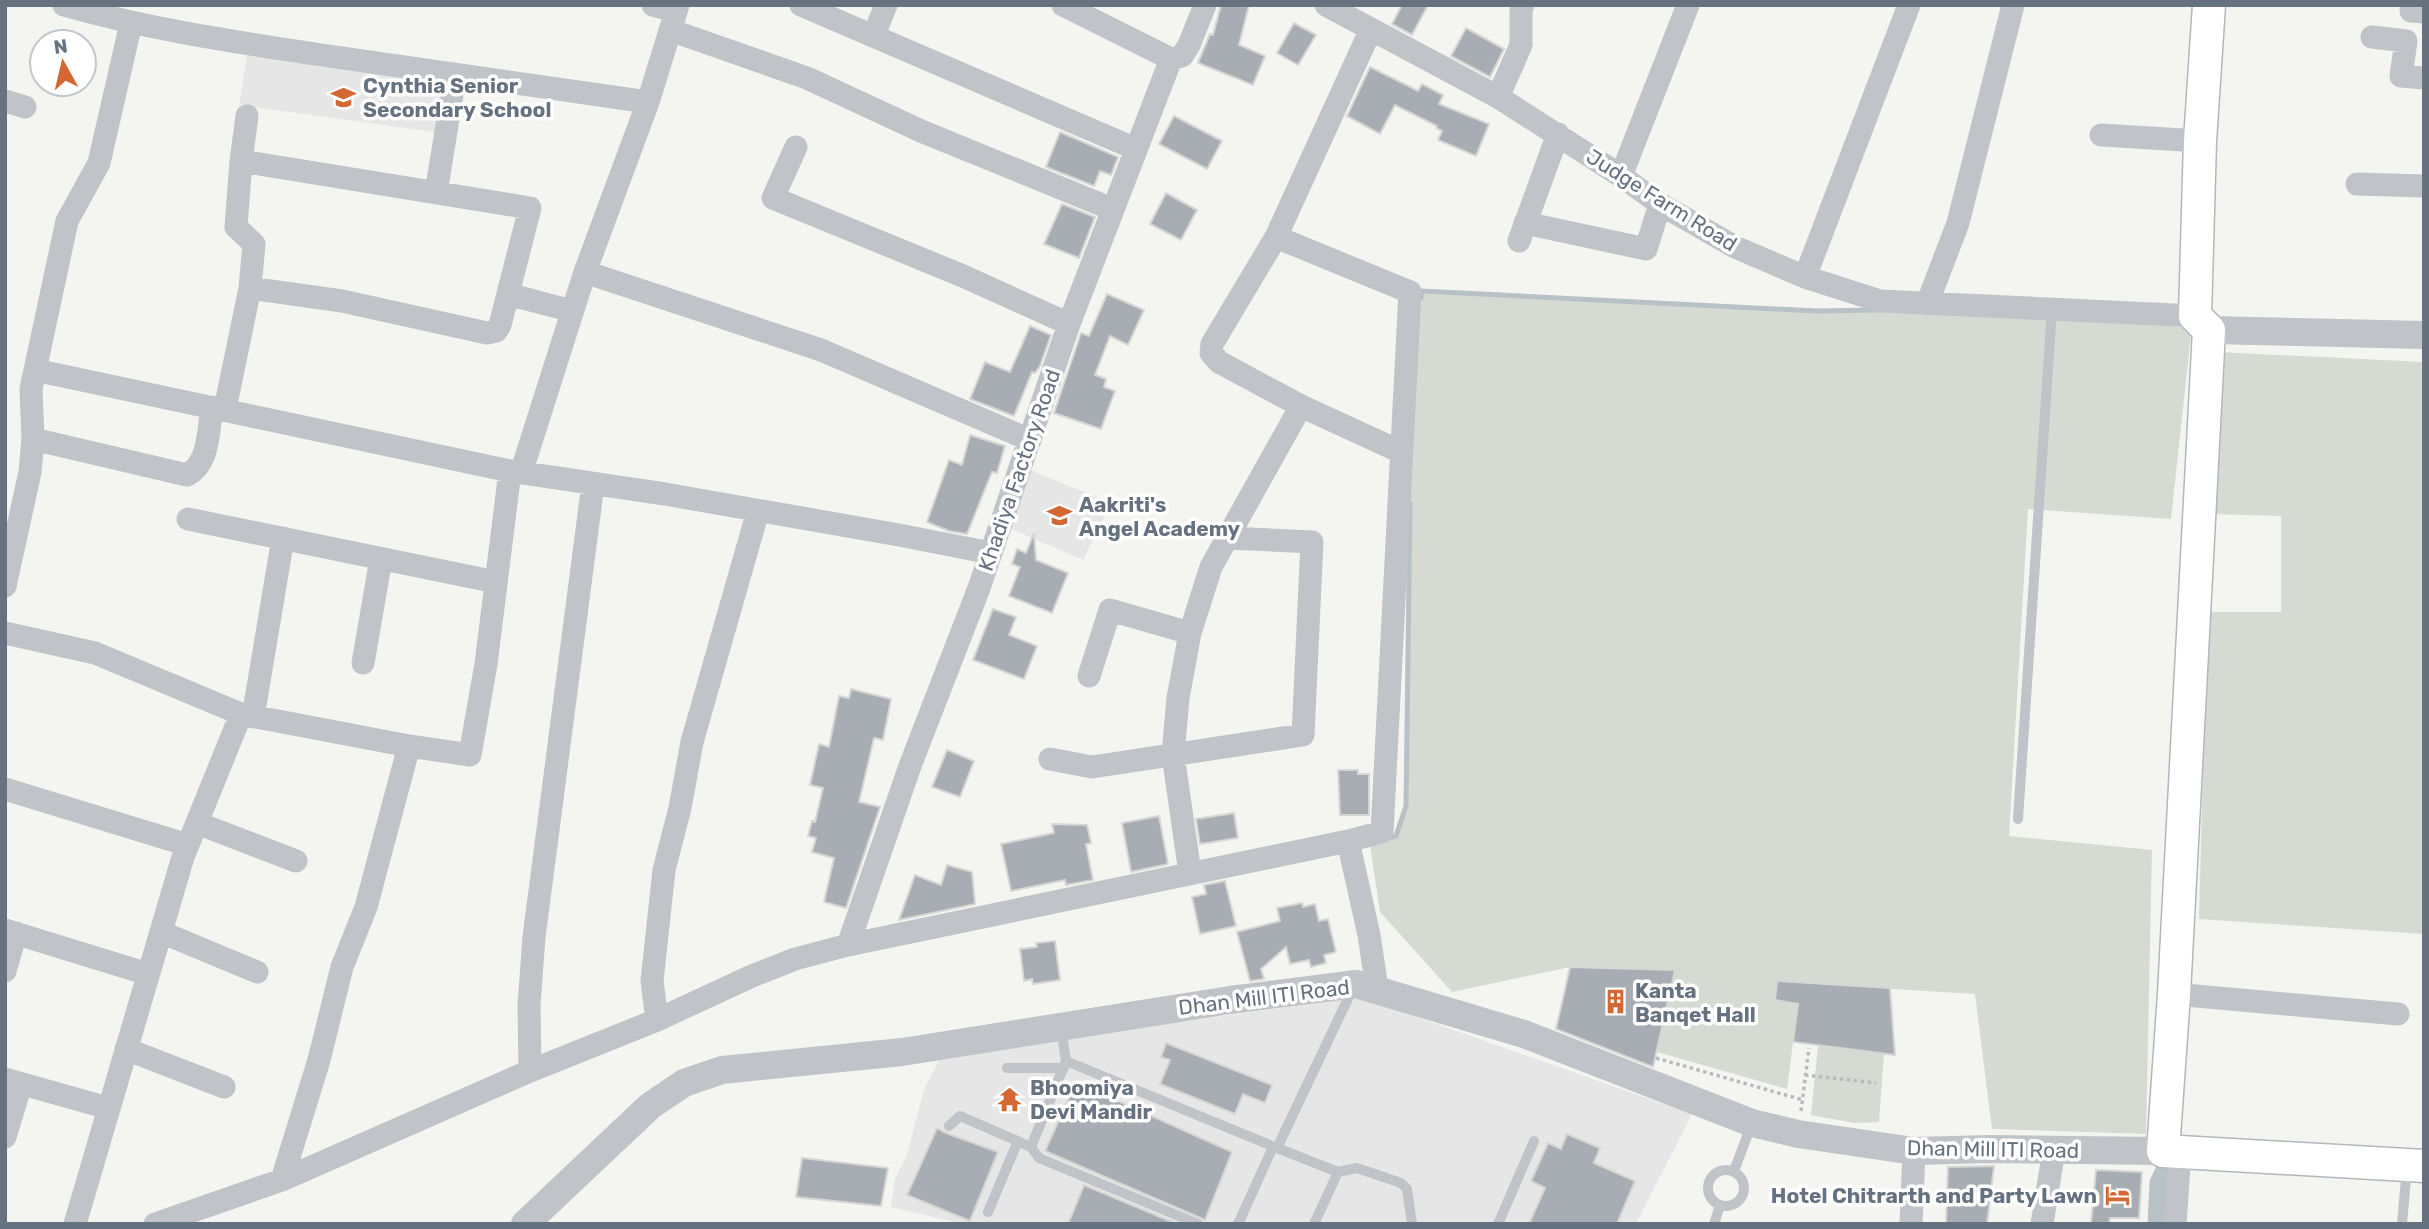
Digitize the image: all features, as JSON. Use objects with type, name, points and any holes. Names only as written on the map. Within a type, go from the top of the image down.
[{"type":"main road","points":[[2209,5],[2200,141],[2202,323],[2174,993],[2171,1152],[2415,1165]]},
{"type":"street","points":[[64,5],[131,23],[455,76],[648,102]]},
{"type":"street","points":[[653,5],[921,131],[1112,209]]},
{"type":"street","points":[[801,5],[1136,149]]},
{"type":"street","points":[[874,35],[886,5]]},
{"type":"street","points":[[1063,5],[1171,59]]},
{"type":"street","name":"Khadiya Factory Road","points":[[848,945],[910,766],[991,554],[1069,324],[1112,209],[1171,59],[1182,56],[1189,45],[1205,5]]},
{"type":"street","name":"Judge Farm Road","points":[[1326,5],[1364,19],[1498,97],[1558,134],[1660,204],[1735,247],[1805,277],[1880,302],[2052,309],[2202,323]]},
{"type":"street","points":[[1498,97],[1521,45],[1523,5]]},
{"type":"street","points":[[1621,176],[1688,5]]},
{"type":"street","points":[[1805,277],[1909,5]]},
{"type":"street","points":[[1927,304],[1958,223],[2013,5]]},
{"type":"street","points":[[5,633],[95,653],[247,715],[470,755],[515,472],[648,102],[675,15]]},
{"type":"street","points":[[1364,19],[1276,237],[1212,344],[1212,354],[1219,362],[1301,406],[1401,452]]},
{"type":"street","points":[[5,586],[30,472],[33,439],[31,389],[67,221],[99,163],[131,23]]},
{"type":"street","points":[[2372,37],[2406,41],[2401,76],[2424,78]]},
{"type":"street","points":[[436,193],[455,76]]},
{"type":"street","points":[[33,439],[187,475],[196,471],[203,461],[250,288],[254,244],[236,227],[247,116]]},
{"type":"street","points":[[1558,134],[1522,232],[1646,249],[1660,204]]},
{"type":"street","points":[[2101,135],[2200,141]]},
{"type":"street","points":[[796,147],[773,198],[963,276],[1069,324]]},
{"type":"street","points":[[241,161],[530,208],[500,326],[496,331],[487,333],[342,301],[250,288]]},
{"type":"street","points":[[2357,184],[2424,186]]},
{"type":"street","points":[[155,1224],[282,1180],[795,959],[848,945],[1382,832],[1410,292],[1276,237]]},
{"type":"street","points":[[585,272],[821,350],[1030,440]]},
{"type":"street","points":[[508,294],[572,311]]},
{"type":"street","points":[[2202,323],[2424,335]]},
{"type":"street","points":[[36,370],[515,472],[665,494],[991,554]]},
{"type":"street","points":[[1190,873],[1173,755],[1178,698],[1190,633],[1210,567],[1301,406]]},
{"type":"street","points":[[530,1071],[529,1005],[534,937],[593,484]]},
{"type":"street","points":[[657,1020],[652,981],[664,870],[680,807],[692,741],[758,511]]},
{"type":"street","points":[[188,519],[496,582]]},
{"type":"street","points":[[75,1224],[188,845],[247,715],[283,538]]},
{"type":"street","points":[[1049,759],[1092,766],[1303,735],[1312,542],[1228,538]]},
{"type":"street","points":[[363,663],[381,559]]},
{"type":"street","points":[[1089,677],[1110,610],[1190,633]]},
{"type":"street","points":[[282,1180],[319,1060],[342,967],[366,907],[409,746]]},
{"type":"street","points":[[5,789],[188,845]]},
{"type":"street","points":[[197,823],[296,861]]},
{"type":"street","points":[[1348,841],[1369,935],[1366,986]]},
{"type":"street","points":[[5,971],[10,931],[148,974]]},
{"type":"street","points":[[161,932],[257,972]]},
{"type":"street","name":"Dhan Mill ITI Road","points":[[525,1224],[650,1106],[684,1083],[722,1070],[902,1052],[1230,1000],[1366,986],[1524,1034],[1752,1123],[1798,1133],[1914,1151],[2171,1152]]},
{"type":"street","points":[[2174,993],[2398,1014]]},
{"type":"street","points":[[126,1049],[224,1087]]},
{"type":"street","points":[[5,1137],[13,1081],[108,1108]]},
{"type":"street","points":[[2042,1224],[2054,1150]]},
{"type":"street","points":[[1911,1224],[1914,1151]]},
{"type":"street","points":[[2171,1152],[2175,1224]]},
{"type":"lane","points":[[2018,819],[2052,309]]},
{"type":"lane","points":[[1238,1224],[1275,1147],[1366,986]]},
{"type":"lane","points":[[1031,1147],[1065,1065],[1061,1026]]},
{"type":"lane","points":[[1007,1068],[1065,1065],[1338,1172],[1357,1167],[1401,1183],[1407,1189],[1412,1224]]},
{"type":"lane","points":[[949,1126],[960,1116],[1031,1147],[1039,1158],[1198,1224]]},
{"type":"lane","points":[[1734,1171],[1752,1123]]},
{"type":"lane","points":[[988,1212],[1018,1141]]},
{"type":"lane","points":[[1498,1224],[1534,1141]]},
{"type":"lane","points":[[2402,1224],[2415,1165]]},
{"type":"lane","points":[[1722,1170],[1734,1171],[1745,1185],[1742,1197],[1733,1205],[1720,1205],[1711,1198],[1709,1181],[1722,1170]]},
{"type":"lane","points":[[1314,1224],[1338,1172]]},
{"type":"lane","points":[[1714,1224],[1720,1205]]},
{"type":"path","points":[[1798,1133],[1809,1048]]},
{"type":"path","points":[[1656,1058],[1802,1100]]},
{"type":"path","points":[[1805,1075],[1876,1083]]},
{"type":"shaded area","name":"Cynthia Senior Secondary School","points":[[248,49],[438,80],[447,89],[441,133],[239,105]]},
{"type":"shaded area","points":[[1421,291],[1816,311],[1915,309],[2027,319],[2184,327],[2191,335],[2171,519],[2028,509],[2009,836],[2152,850],[2146,1134],[1992,1129],[1975,994],[1777,982],[1798,1004],[1787,1089],[1657,1052],[1674,970],[1570,967],[1452,992],[1380,912],[1370,845],[1396,836],[1406,806],[1411,451]]},
{"type":"shaded area","points":[[2217,352],[2424,362],[2424,934],[2199,919],[2207,612],[2281,612],[2281,516],[2213,514]]},
{"type":"shaded area","name":"Aakriti's Angel Academy","points":[[1030,470],[1111,503],[1083,560],[1009,528]]},
{"type":"shaded area","points":[[1360,997],[1692,1114],[1636,1224],[962,1224],[891,1207],[895,1179],[907,1155],[924,1089],[942,1055]]},
{"type":"shaded area","points":[[1818,1046],[1884,1054],[1879,1122],[1854,1123],[1811,1115]]},
{"type":"building","points":[[1221,5],[1249,5],[1239,45],[1265,56],[1253,85],[1198,63],[1210,34],[1213,35]]},
{"type":"building","points":[[1402,5],[1428,5],[1412,35],[1392,24]]},
{"type":"building","points":[[1294,23],[1316,35],[1298,65],[1277,53]]},
{"type":"building","points":[[1466,28],[1504,49],[1490,77],[1451,56]]},
{"type":"building","points":[[1370,67],[1418,91],[1422,84],[1443,95],[1439,104],[1489,124],[1476,156],[1438,140],[1442,131],[1436,128],[1437,126],[1395,105],[1380,134],[1347,116]]},
{"type":"building","points":[[1174,116],[1222,141],[1207,169],[1159,144]]},
{"type":"building","points":[[1060,132],[1118,157],[1111,175],[1100,171],[1094,186],[1046,167]]},
{"type":"building","points":[[1166,193],[1197,210],[1181,240],[1150,224]]},
{"type":"building","points":[[1062,204],[1095,217],[1079,258],[1044,244]]},
{"type":"building","points":[[1107,294],[1144,310],[1128,345],[1110,336],[1095,375],[1106,379],[1104,387],[1115,391],[1101,429],[1054,413],[1081,333],[1089,336]]},
{"type":"building","points":[[1030,326],[1051,335],[1040,366],[1035,373],[1032,372],[1014,416],[970,399],[985,362],[1010,372]]},
{"type":"building","points":[[970,435],[1005,446],[997,473],[992,472],[967,534],[949,531],[927,522],[949,460],[962,465]]},
{"type":"building","points":[[1034,533],[1036,560],[1068,573],[1052,613],[1009,596],[1020,567],[1012,564],[1017,549],[1026,553]]},
{"type":"building","points":[[993,609],[1016,617],[1009,635],[1037,646],[1024,679],[973,660]]},
{"type":"building","points":[[851,689],[891,699],[883,740],[874,738],[859,802],[880,807],[846,908],[824,902],[834,858],[812,852],[816,838],[808,836],[812,821],[815,822],[823,788],[810,785],[819,744],[829,747],[839,696],[849,698]]},
{"type":"building","points":[[947,750],[974,761],[960,797],[932,787]]},
{"type":"building","points":[[1338,770],[1358,770],[1358,774],[1369,774],[1369,815],[1340,815]]},
{"type":"building","points":[[1234,813],[1238,838],[1200,844],[1196,819]]},
{"type":"building","points":[[1159,816],[1168,864],[1131,872],[1122,823]]},
{"type":"building","points":[[1052,824],[1087,825],[1091,843],[1086,844],[1093,880],[1066,885],[1065,880],[1011,891],[1001,844],[1054,833]]},
{"type":"building","points":[[947,865],[972,872],[975,904],[899,920],[915,875],[941,885]]},
{"type":"building","points":[[1225,881],[1236,926],[1200,934],[1192,897],[1206,894],[1204,885]]},
{"type":"building","points":[[1302,903],[1303,907],[1315,904],[1319,921],[1328,919],[1336,952],[1324,955],[1326,963],[1311,967],[1309,960],[1290,964],[1286,947],[1261,969],[1264,979],[1250,981],[1237,932],[1280,921],[1277,908]]},
{"type":"building","points":[[1055,941],[1060,980],[1033,984],[1032,979],[1024,981],[1020,949],[1037,947],[1036,943]]},
{"type":"building","name":"Kanta Banqet Hall","points":[[1570,967],[1675,970],[1653,1067],[1556,1029]]},
{"type":"building","points":[[1777,981],[1890,988],[1895,1055],[1793,1042],[1798,1004],[1775,1000]]},
{"type":"building","points":[[1166,1043],[1272,1085],[1265,1103],[1243,1094],[1235,1114],[1160,1084],[1170,1060],[1161,1057]]},
{"type":"building","points":[[1076,1082],[1232,1152],[1205,1220],[1045,1151]]},
{"type":"building","points":[[937,1128],[998,1152],[970,1221],[907,1195]]},
{"type":"building","points":[[1567,1134],[1600,1148],[1594,1163],[1635,1181],[1617,1224],[1529,1224],[1545,1188],[1531,1181],[1548,1143],[1561,1149]]},
{"type":"building","points":[[802,1158],[888,1168],[881,1206],[796,1197]]},
{"type":"building","points":[[1994,1166],[1987,1224],[1946,1224],[1948,1167]]},
{"type":"building","name":"Hotel Chitrarth and Party Lawn","points":[[2096,1170],[2142,1172],[2139,1218],[2110,1218],[2109,1224],[2091,1224]]},
{"type":"building","points":[[1084,1185],[1177,1224],[1068,1224]]},
{"type":"waterway","points":[[1421,298],[1421,291],[1817,311],[1877,310]]},
{"type":"waterway","points":[[1387,839],[1396,836],[1406,806],[1410,503]]},
{"type":"waterway","points":[[2157,1224],[2159,1183],[2166,1168]]},
{"type":"place","name":"Cynthia Senior Secondary School","points":[[343,97]]},
{"type":"place","name":"Aakriti's Angel Academy","points":[[1059,516]]},
{"type":"place","name":"Kanta Banqet Hall","points":[[1615,1002]]},
{"type":"place","name":"Bhoomiya Devi Mandir","points":[[1010,1099]]},
{"type":"place","name":"Hotel Chitrarth and Party Lawn","points":[[2117,1195]]}]
